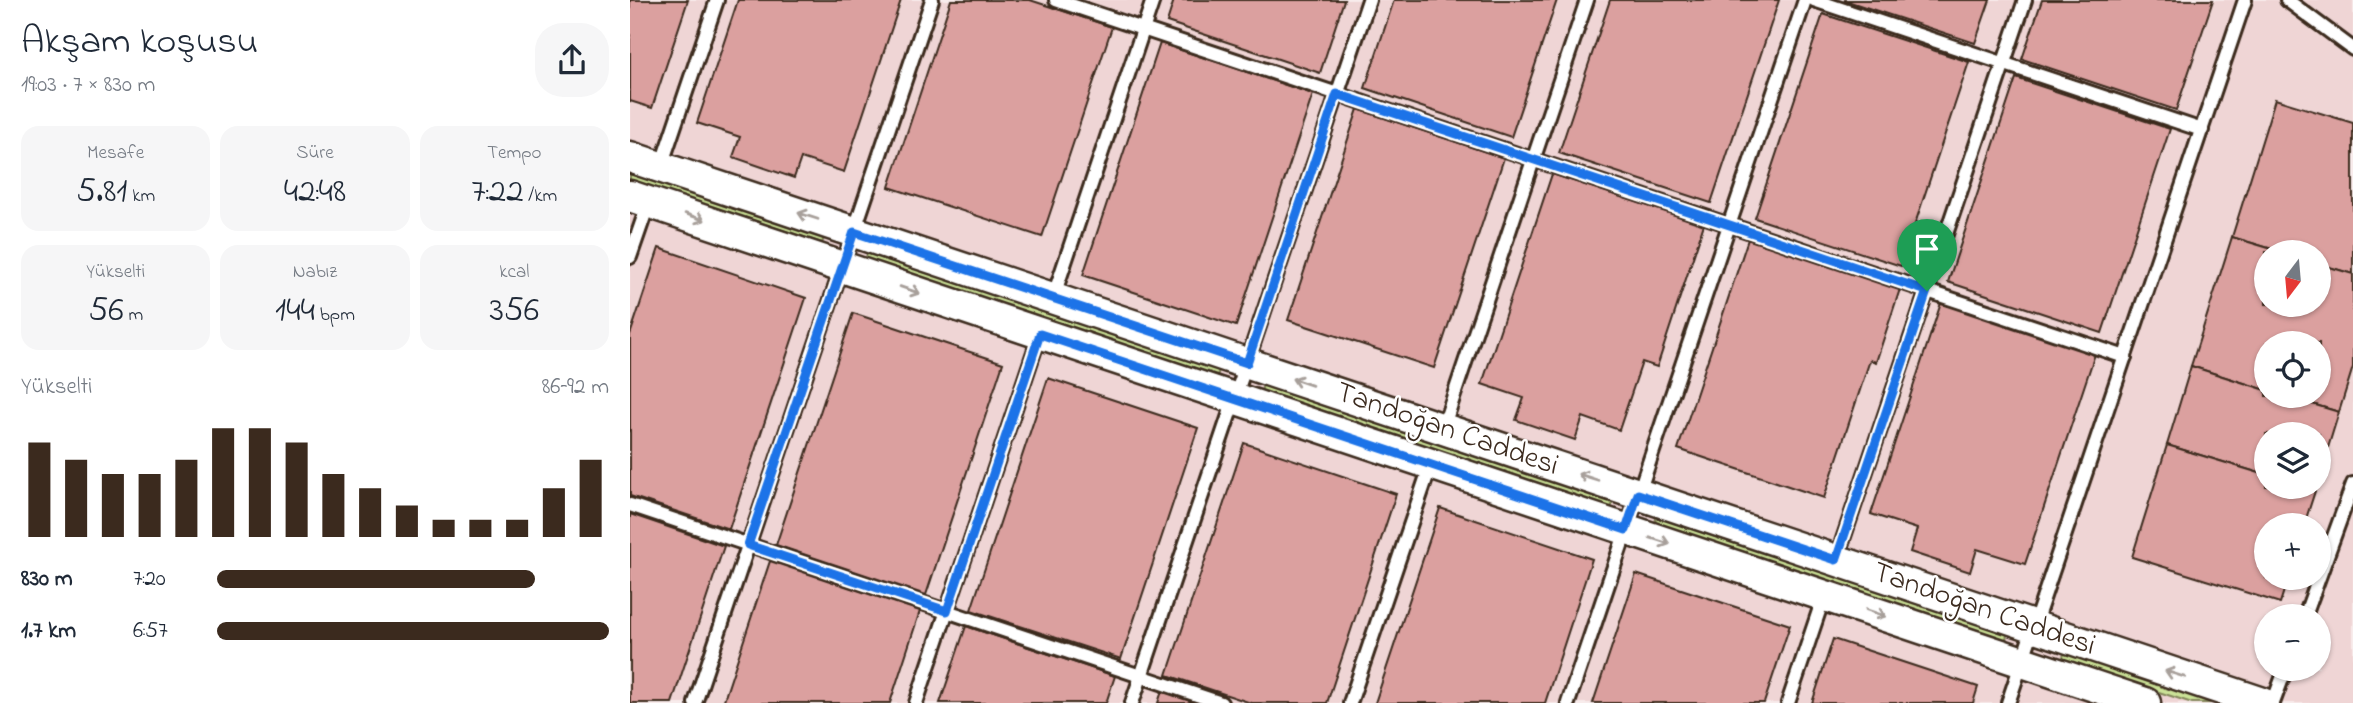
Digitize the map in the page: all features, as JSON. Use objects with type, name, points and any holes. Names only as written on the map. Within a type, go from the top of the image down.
[{"type":"street","name":"Tandoğan Caddesi","points":[[630,157],[2263,703]]},
{"type":"street","name":"Tandoğan Caddesi","points":[[639,199],[2145,703]]},
{"type":"lane","points":[[661,167],[717,0]]},
{"type":"lane","points":[[695,703],[932,0]]},
{"type":"lane","points":[[1056,0],[2125,357]]},
{"type":"lane","points":[[1052,298],[1153,0]]},
{"type":"lane","points":[[1132,703],[1369,0]]},
{"type":"lane","points":[[1443,429],[1587,0]]},
{"type":"lane","points":[[1568,703],[1805,0]]},
{"type":"lane","points":[[1814,0],[2202,130]]},
{"type":"lane","points":[[1836,560],[2025,0]]},
{"type":"lane","points":[[2008,703],[2245,0]]},
{"type":"lane","points":[[2287,0],[2353,49]]},
{"type":"lane","points":[[630,257],[639,199]]},
{"type":"lane","points":[[916,703],[1040,334]]},
{"type":"lane","points":[[1350,703],[1431,464]]},
{"type":"lane","points":[[2309,604],[2353,484]]},
{"type":"lane","points":[[630,505],[1221,703]]},
{"type":"lane","points":[[1788,703],[1824,595]]},
{"type":"lane","points":[[2273,703],[2281,681]]},
{"type":"shaded area","points":[[630,0],[2353,0],[2353,703],[630,703]]},
{"type":"green space","points":[[630,170],[825,236],[822,243],[630,180]]},
{"type":"green space","points":[[869,249],[1220,368],[1216,378],[865,260]]},
{"type":"green space","points":[[1263,385],[1613,502],[1610,511],[1260,394]]},
{"type":"green space","points":[[1657,516],[2008,633],[2004,643],[1654,525]]},
{"type":"green space","points":[[2065,651],[2222,703],[2192,703],[2062,660]]},
{"type":"building","points":[[630,0],[688,0],[652,108],[630,101]]},
{"type":"building","points":[[738,0],[901,0],[844,172],[801,158],[794,178],[733,157],[740,137],[697,123]]},
{"type":"building","points":[[951,0],[1030,0],[1112,27],[1042,237],[889,187]]},
{"type":"building","points":[[1174,0],[1344,0],[1320,73],[1167,22]]},
{"type":"building","points":[[1394,0],[1557,0],[1511,137],[1365,88]]},
{"type":"building","points":[[1610,0],[1779,0],[1711,203],[1559,153]]},
{"type":"building","points":[[1844,0],[1990,0],[1975,43]]},
{"type":"building","points":[[2042,0],[2213,0],[2176,110],[2022,59]]},
{"type":"building","points":[[1823,14],[1969,62],[1901,266],[1755,218]]},
{"type":"building","points":[[1160,43],[1313,94],[1236,326],[1083,275]]},
{"type":"building","points":[[2016,78],[2170,129],[2102,333],[1948,282]]},
{"type":"building","points":[[2275,99],[2353,123],[2353,274],[2331,268],[2331,240],[2254,240],[2254,244],[2232,237]]},
{"type":"building","points":[[1358,109],[1504,158],[1434,368],[1288,320]]},
{"type":"building","points":[[1552,174],[1704,224],[1657,367],[1642,362],[1619,430],[1583,417],[1575,440],[1516,420],[1524,398],[1482,384]]},
{"type":"building","points":[[2232,237],[2254,244],[2254,317],[2331,317],[2331,268],[2353,274],[2353,367],[2339,412],[2326,408],[2331,408],[2331,331],[2254,331],[2254,386],[2191,366]]},
{"type":"building","points":[[1748,239],[1900,289],[1876,362],[1870,360],[1824,498],[1678,449]]},
{"type":"building","points":[[659,248],[806,298],[729,529],[630,496],[630,335]]},
{"type":"building","points":[[1941,303],[2095,354],[2025,564],[1977,549],[1970,572],[1910,552],[1917,529],[1871,514]]},
{"type":"building","points":[[853,313],[1003,363],[926,595],[776,545]]},
{"type":"building","points":[[2191,366],[2254,386],[2254,408],[2326,408],[2339,412],[2331,438],[2331,422],[2254,422],[2254,471],[2167,445]]},
{"type":"building","points":[[1048,378],[1198,428],[1121,659],[971,610]]},
{"type":"building","points":[[1244,443],[1396,494],[1327,703],[1251,703],[1167,675]]},
{"type":"building","points":[[2167,445],[2254,471],[2254,499],[2312,499],[2308,513],[2254,513],[2254,590],[2284,590],[2280,603],[2132,557]]},
{"type":"building","points":[[1440,508],[1592,559],[1545,703],[1375,703]]},
{"type":"building","points":[[630,514],[724,546],[672,703],[630,703]]},
{"type":"building","points":[[770,561],[920,611],[890,703],[723,703]]},
{"type":"building","points":[[1636,574],[1790,625],[1764,703],[1593,703]]},
{"type":"building","points":[[966,626],[1115,676],[1106,703],[940,703]]},
{"type":"building","points":[[1833,639],[1978,687],[1973,703],[1812,703]]},
{"type":"building","points":[[1162,691],[1197,703],[1158,703]]},
{"type":"route","points":[[1337,94],[1927,291],[1836,560],[1638,494],[1626,530],[1040,334],[947,611],[748,545],[854,232],[1247,363],[1337,94]]}]
